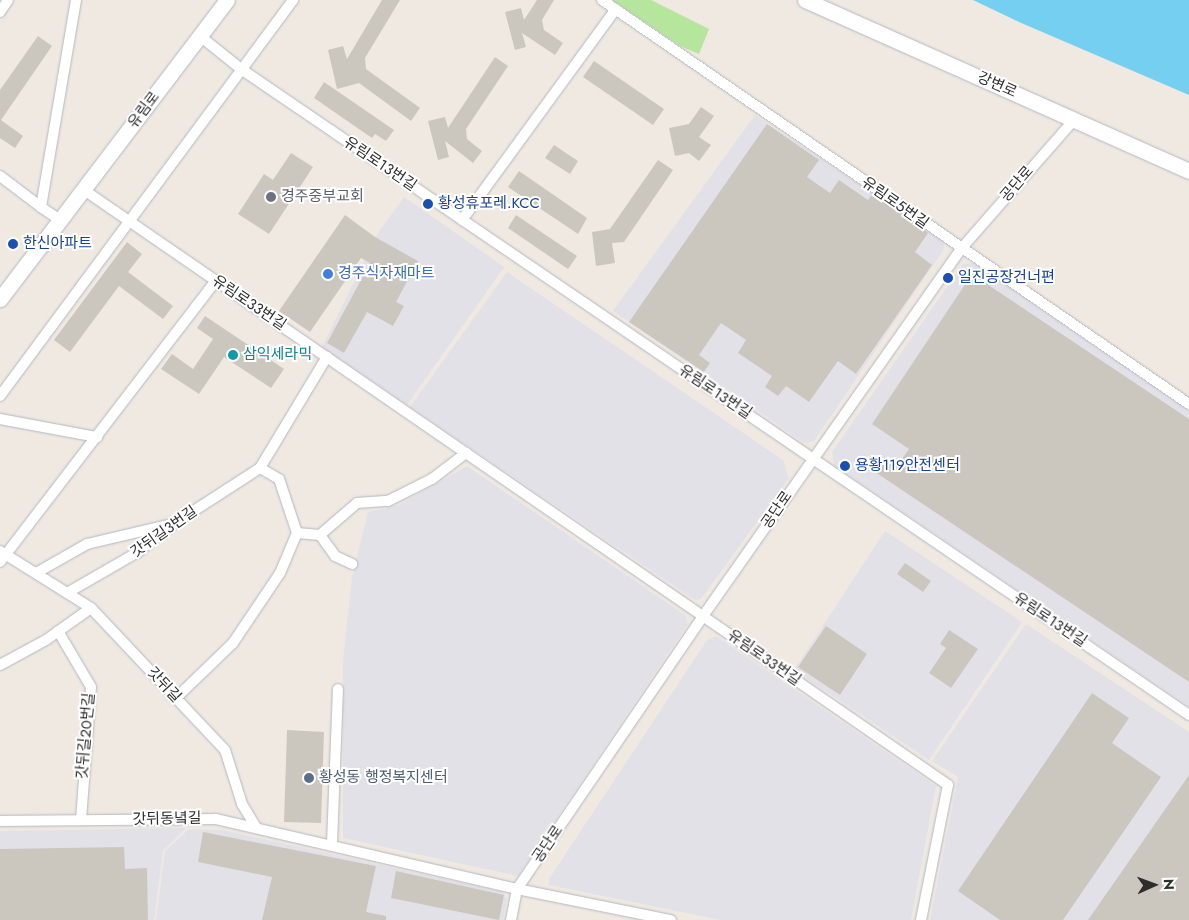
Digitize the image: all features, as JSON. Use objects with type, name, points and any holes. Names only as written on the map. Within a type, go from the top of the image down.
[{"type":"street","points":[[0,12],[8,0]]},
{"type":"street","points":[[41,207],[76,0]]},
{"type":"street","name":"유림로","points":[[0,299],[227,0]]},
{"type":"street","points":[[0,396],[293,0]]},
{"type":"street","name":"유림로5번길","points":[[602,0],[1189,404]]},
{"type":"street","name":"강변로","points":[[805,0],[1189,171]]},
{"type":"street","points":[[462,220],[616,9]]},
{"type":"street","name":"유림로13번길","points":[[200,36],[241,69],[1189,715]]},
{"type":"street","name":"공단로","points":[[511,920],[517,889],[703,616],[961,248],[1074,120]]},
{"type":"street","points":[[0,176],[60,220]]},
{"type":"street","name":"유림로33번길","points":[[84,190],[948,784],[921,920]]},
{"type":"street","name":"갓뒤길","points":[[216,281],[97,437],[2,556],[36,573],[91,608],[225,750],[242,804],[255,826]]},
{"type":"street","name":"갓뒤길3번길","points":[[67,593],[138,552],[175,523],[260,468],[327,358]]},
{"type":"street","points":[[0,418],[97,437]]},
{"type":"street","points":[[297,533],[320,535],[358,503],[388,501],[432,479],[466,453]]},
{"type":"street","points":[[176,698],[233,643],[280,573],[297,533],[279,479],[260,468]]},
{"type":"street","points":[[36,573],[87,544],[175,523]]},
{"type":"street","points":[[320,535],[335,556],[352,564]]},
{"type":"street","points":[[0,665],[58,631],[91,608]]},
{"type":"street","name":"갓뒤길20번길","points":[[58,631],[91,687],[84,745],[81,820]]},
{"type":"street","points":[[332,844],[338,689]]},
{"type":"street","name":"갓뒤동녘길","points":[[0,821],[216,819],[255,826],[517,889],[671,920]]},
{"type":"shaded area","points":[[755,115],[943,240],[944,249],[814,441],[804,443],[613,311]]},
{"type":"shaded area","points":[[404,197],[504,267],[407,405],[322,347],[378,233]]},
{"type":"shaded area","points":[[974,263],[1189,411],[1189,707],[834,465],[832,452],[963,264]]},
{"type":"shaded area","points":[[507,272],[783,460],[789,478],[701,599],[695,600],[410,407]]},
{"type":"shaded area","points":[[467,466],[685,615],[688,624],[518,876],[343,838],[343,660],[352,578],[368,512],[399,505]]},
{"type":"shaded area","points":[[885,531],[1022,622],[929,760],[794,670]]},
{"type":"shaded area","points":[[1026,624],[1189,732],[1189,920],[930,920],[958,777],[932,761]]},
{"type":"shaded area","points":[[716,636],[936,786],[911,920],[721,920],[549,885],[549,879],[707,640]]},
{"type":"shaded area","points":[[186,828],[163,851],[154,920],[0,920],[0,831]]},
{"type":"shaded area","points":[[189,829],[222,830],[502,892],[507,898],[503,920],[156,920],[165,851]]},
{"type":"green space","points":[[612,0],[651,0],[709,29],[699,54],[680,46]]},
{"type":"water","points":[[973,0],[1189,0],[1189,95],[1019,22]]},
{"type":"building","points":[[382,0],[400,0],[365,58],[366,69],[420,108],[411,121],[359,83],[337,89],[328,50],[343,46],[347,59]]},
{"type":"building","points":[[537,0],[554,0],[542,20],[544,30],[563,43],[555,55],[522,33],[526,47],[515,50],[505,12],[521,8],[524,20]]},
{"type":"building","points":[[38,36],[52,46],[1,120],[23,136],[15,148],[0,138],[0,90]]},
{"type":"building","points":[[495,57],[508,66],[466,129],[467,139],[482,151],[473,163],[445,141],[449,157],[438,160],[428,121],[445,117],[448,128]]},
{"type":"building","points":[[594,61],[664,109],[653,125],[583,77]]},
{"type":"building","points":[[324,82],[394,130],[386,141],[375,134],[372,138],[314,98]]},
{"type":"building","points":[[701,107],[714,116],[699,137],[711,145],[699,161],[689,153],[675,156],[669,128],[689,124]]},
{"type":"building","points":[[767,124],[819,160],[807,177],[830,193],[839,180],[868,200],[872,194],[928,233],[915,252],[932,265],[856,374],[838,361],[809,402],[786,386],[778,396],[765,387],[772,376],[738,353],[746,340],[721,323],[699,355],[710,363],[704,372],[629,322]]},
{"type":"building","points":[[554,145],[578,161],[570,174],[545,158]]},
{"type":"building","name":"경주중부교회","points":[[291,153],[313,167],[269,234],[238,214],[264,174],[273,180]]},
{"type":"building","points":[[658,160],[673,170],[624,242],[612,243],[615,263],[596,266],[592,232],[610,229]]},
{"type":"building","points":[[519,171],[587,218],[578,234],[508,187]]},
{"type":"building","points":[[345,215],[375,237],[418,261],[396,302],[404,306],[393,326],[367,312],[344,353],[327,343],[370,263],[361,258],[310,332],[279,311]]},
{"type":"building","points":[[516,215],[577,256],[568,269],[508,228]]},
{"type":"building","points":[[127,242],[142,254],[128,272],[173,306],[163,319],[119,286],[70,352],[54,340]]},
{"type":"building","points":[[972,274],[1189,419],[1189,682],[875,472],[885,457],[897,466],[909,449],[872,424]]},
{"type":"building","name":"삼익세라믹","points":[[205,316],[284,369],[271,388],[224,357],[199,394],[161,369],[172,354],[193,369],[213,339],[197,328]]},
{"type":"building","points":[[905,563],[931,581],[923,592],[897,574]]},
{"type":"building","points":[[826,626],[867,654],[840,695],[798,667]]},
{"type":"building","points":[[949,630],[978,649],[951,688],[929,673],[946,648],[940,644]]},
{"type":"building","points":[[1092,693],[1129,718],[1112,743],[1161,777],[1063,920],[1000,920],[958,891]]},
{"type":"building","points":[[287,730],[324,732],[321,823],[284,822]]},
{"type":"building","points":[[1189,775],[1189,920],[1088,920]]},
{"type":"building","points":[[203,832],[376,866],[366,912],[386,916],[386,920],[262,920],[272,877],[198,862]]},
{"type":"building","points":[[124,847],[125,869],[147,868],[148,920],[0,920],[0,849]]},
{"type":"building","points":[[396,871],[504,895],[499,920],[391,898]]},
{"type":"place","name":"경주중부교회","points":[[271,197]]},
{"type":"place","name":"황성휴포레.KCC","points":[[428,204]]},
{"type":"place","name":"한신아파트","points":[[13,244]]},
{"type":"place","name":"경주식자재마트","points":[[328,274]]},
{"type":"place","name":"일진공장건너편","points":[[948,278]]},
{"type":"place","name":"삼익세라믹","points":[[233,355]]},
{"type":"place","name":"용황119안전센터","points":[[845,466]]},
{"type":"place","name":"황성동 행정복지센터","points":[[309,778]]}]
